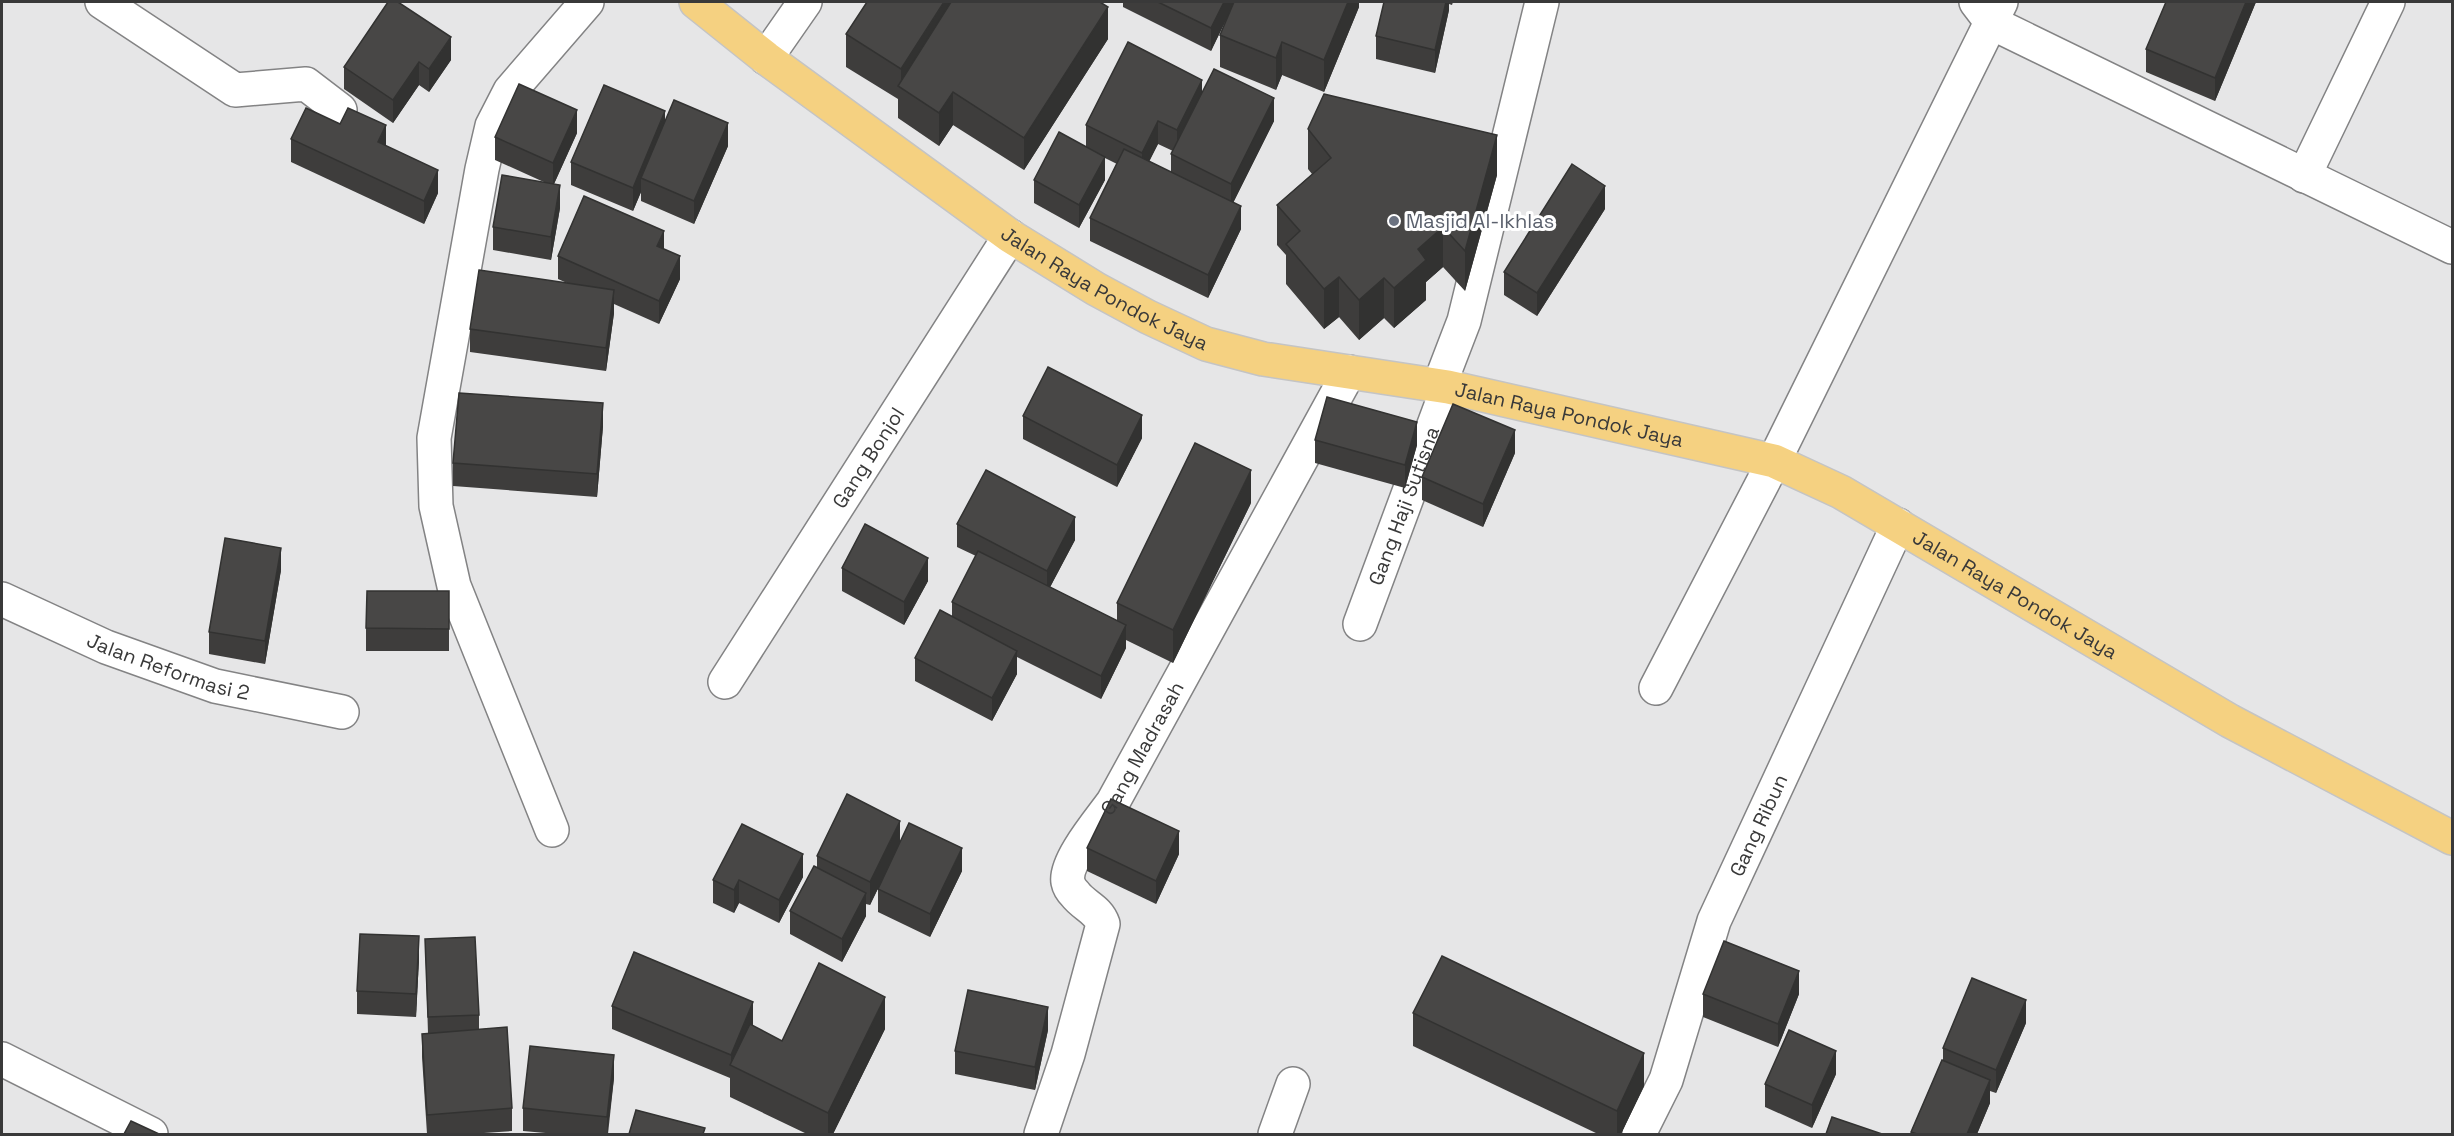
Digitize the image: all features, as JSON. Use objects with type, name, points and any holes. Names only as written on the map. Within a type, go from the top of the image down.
[{"type":"main road","name":"Jalan Raya Pondok Jaya","points":[[696,2],[766,58],[1010,236],[1096,289],[1148,317],[1206,344],[1263,359],[1444,386],[1774,461],[1841,492],[2230,721],[2452,838]]},
{"type":"street","points":[[102,2],[235,90],[306,84],[340,110]]},
{"type":"street","points":[[552,830],[454,586],[436,506],[434,438],[482,169],[492,126],[510,91],[587,2]]},
{"type":"street","points":[[766,58],[805,2]]},
{"type":"street","name":"Gang Haji Sutisna","points":[[1360,624],[1444,386],[1464,321],[1542,2]]},
{"type":"street","points":[[2304,176],[2388,2]]},
{"type":"street","points":[[1656,688],[1774,461],[1990,9],[2304,176],[2452,247]]},
{"type":"street","name":"Gang Bonjol","points":[[725,682],[1010,236]]},
{"type":"street","name":"Gang Madrasah","points":[[1041,1134],[1068,1054],[1103,924],[1097,912],[1077,897],[1070,888],[1067,880],[1072,861],[1113,802],[1349,372]]},
{"type":"street","name":"Gang Ribun","points":[[1640,1134],[1666,1080],[1714,921],[1898,525]]},
{"type":"street","name":"Jalan Reformasi 2","points":[[2,598],[106,647],[215,686],[342,712]]},
{"type":"street","points":[[2,1059],[151,1134]]},
{"type":"street","points":[[1275,1134],[1293,1084]]},
{"type":"building","points":[[388,2],[398,2],[451,37],[429,69],[419,62],[393,100],[344,67]]},
{"type":"building","points":[[867,2],[944,2],[901,69],[846,34]]},
{"type":"building","points":[[951,2],[1100,2],[1108,7],[1024,138],[953,92],[939,113],[898,86]]},
{"type":"building","points":[[1158,2],[1224,2],[1211,28]]},
{"type":"building","points":[[1234,2],[1348,2],[1324,60],[1282,42],[1276,58],[1220,35]]},
{"type":"building","points":[[1384,2],[1446,2],[1435,50],[1376,36]]},
{"type":"building","points":[[2166,2],[2246,2],[2215,78],[2146,49]]},
{"type":"building","points":[[1128,42],[1202,80],[1177,130],[1158,121],[1142,153],[1086,125]]},
{"type":"building","points":[[1214,69],[1274,98],[1231,184],[1171,154]]},
{"type":"building","points":[[519,84],[577,110],[553,163],[495,137]]},
{"type":"building","points":[[604,85],[665,111],[633,188],[571,162]]},
{"type":"building","name":"Masjid Al-Ikhlas","points":[[1324,94],[1497,135],[1465,251],[1443,227],[1418,249],[1426,260],[1394,288],[1384,278],[1359,300],[1339,277],[1324,289],[1286,244],[1300,231],[1277,205],[1331,158],[1308,129]]},
{"type":"building","points":[[674,100],[728,123],[694,201],[641,178]]},
{"type":"building","points":[[306,108],[340,124],[348,108],[386,125],[378,142],[438,170],[424,201],[291,139]]},
{"type":"building","points":[[1059,132],[1105,157],[1079,205],[1034,180]]},
{"type":"building","points":[[1124,149],[1241,206],[1208,275],[1090,218]]},
{"type":"building","points":[[1572,164],[1605,186],[1537,293],[1504,272]]},
{"type":"building","points":[[502,175],[560,185],[551,237],[493,227]]},
{"type":"building","points":[[584,196],[664,231],[657,246],[680,256],[659,301],[558,256]]},
{"type":"building","points":[[479,270],[614,290],[606,348],[470,329]]},
{"type":"building","points":[[1048,367],[1142,415],[1117,465],[1023,416]]},
{"type":"building","points":[[459,393],[603,403],[597,474],[453,463]]},
{"type":"building","points":[[1327,397],[1417,422],[1405,465],[1315,440]]},
{"type":"building","points":[[1453,404],[1515,430],[1483,504],[1422,477]]},
{"type":"building","points":[[1195,443],[1251,470],[1173,630],[1117,603]]},
{"type":"building","points":[[986,470],[1075,517],[1047,571],[957,524]]},
{"type":"building","points":[[865,524],[928,558],[904,602],[842,568]]},
{"type":"building","points":[[225,538],[281,548],[265,641],[209,632]]},
{"type":"building","points":[[978,551],[1126,625],[1101,676],[952,602]]},
{"type":"building","points":[[367,591],[449,591],[449,629],[366,628]]},
{"type":"building","points":[[940,610],[1017,651],[992,698],[915,658]]},
{"type":"building","points":[[847,794],[900,821],[870,882],[817,856]]},
{"type":"building","points":[[1111,799],[1179,831],[1156,881],[1087,848]]},
{"type":"building","points":[[909,823],[962,848],[930,914],[878,889]]},
{"type":"building","points":[[742,824],[803,854],[779,900],[739,880],[734,890],[713,880]]},
{"type":"building","points":[[814,866],[866,893],[842,939],[790,911]]},
{"type":"building","points":[[360,934],[419,936],[416,994],[357,991]]},
{"type":"building","points":[[475,937],[479,1015],[428,1017],[425,939]]},
{"type":"building","points":[[1724,941],[1799,971],[1778,1024],[1703,994]]},
{"type":"building","points":[[634,952],[753,1002],[731,1055],[612,1006]]},
{"type":"building","points":[[1442,956],[1644,1053],[1617,1111],[1413,1013]]},
{"type":"building","points":[[819,963],[885,997],[828,1113],[730,1065],[750,1024],[782,1041]]},
{"type":"building","points":[[1972,978],[2026,1000],[1996,1070],[1943,1048]]},
{"type":"building","points":[[968,990],[1048,1007],[1035,1067],[955,1051]]},
{"type":"building","points":[[507,1027],[512,1108],[427,1115],[422,1034]]},
{"type":"building","points":[[1789,1030],[1836,1051],[1812,1105],[1765,1084]]},
{"type":"building","points":[[530,1046],[614,1055],[607,1117],[523,1108]]},
{"type":"building","points":[[1942,1060],[1990,1080],[1967,1134],[1911,1132]]},
{"type":"building","points":[[636,1110],[705,1128],[703,1134],[629,1134]]},
{"type":"building","points":[[1832,1117],[1882,1134],[1826,1134]]},
{"type":"building","points":[[131,1121],[159,1134],[124,1134]]},
{"type":"place","name":"Masjid Al-Ikhlas","points":[[1394,221]]}]
